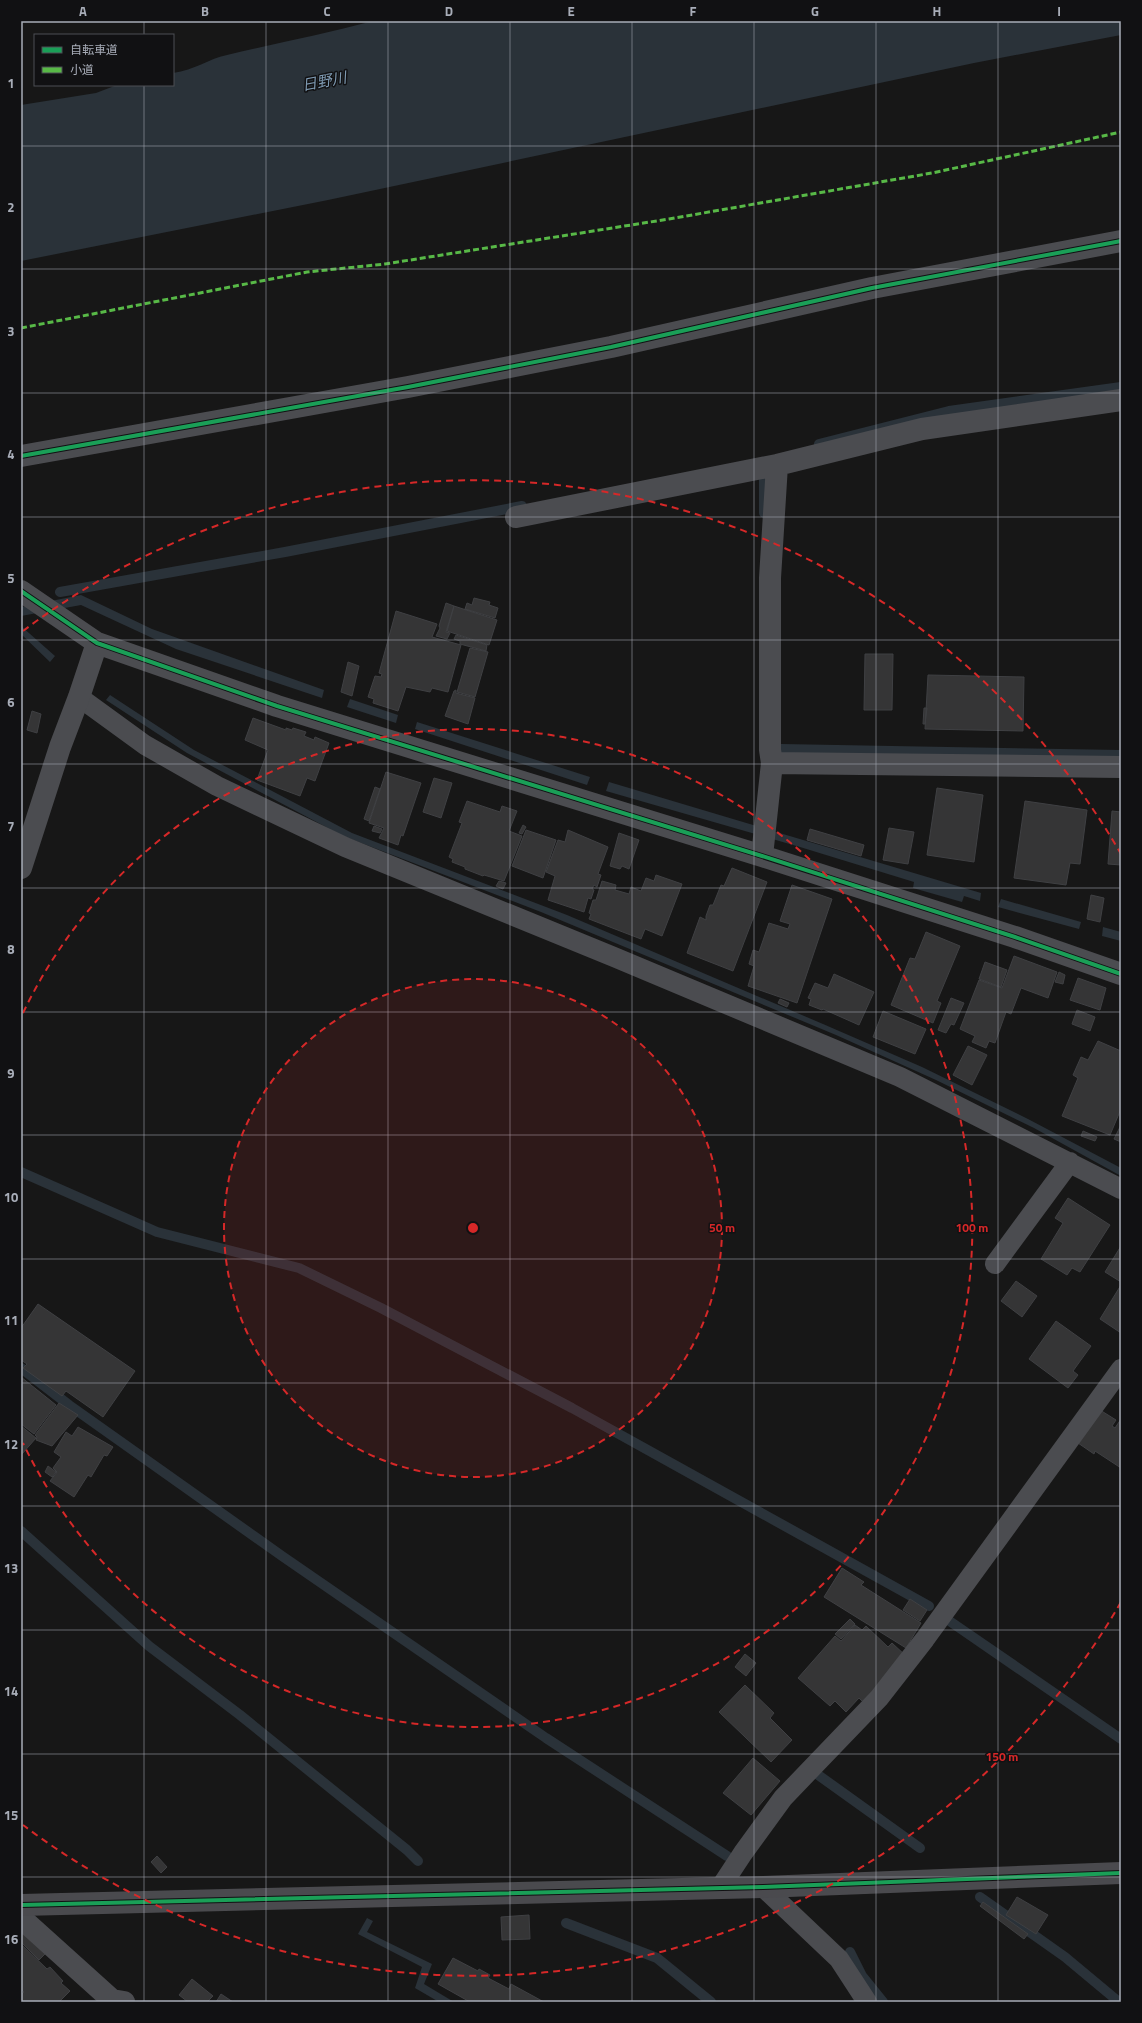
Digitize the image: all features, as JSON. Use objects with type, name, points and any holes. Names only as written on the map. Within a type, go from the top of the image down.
[{"type":"street","points":[[21,456],[416,386],[611,347],[872,288],[1121,241]]},
{"type":"street","points":[[516,517],[777,465],[922,429],[1121,400]]},
{"type":"street","points":[[764,841],[772,763],[770,750],[770,578],[777,465]]},
{"type":"street","points":[[27,595],[55,616],[97,643],[277,706],[764,841],[1015,937],[1121,974]]},
{"type":"street","points":[[21,868],[60,747],[97,643]]},
{"type":"street","points":[[772,763],[1121,767]]},
{"type":"street","points":[[21,1905],[764,1887],[1121,1873]]},
{"type":"street","points":[[21,1918],[112,2000],[124,2002]]},
{"type":"lane","points":[[79,697],[145,745],[217,786],[345,847],[900,1076],[1121,1189]]},
{"type":"lane","points":[[995,1264],[1070,1162]]},
{"type":"lane","points":[[720,1888],[743,1853],[783,1798],[879,1698],[925,1639],[1121,1369]]},
{"type":"lane","points":[[764,1887],[839,1959],[867,2002]]},
{"type":"water","name":"日野川","points":[[373,21],[1121,21],[1121,35],[974,63],[328,200],[21,261],[21,105],[96,93],[114,86],[174,86],[174,73],[181,72],[220,57]]},
{"type":"water","points":[[81,595],[152,629],[324,690],[322,698],[176,649],[81,605],[21,616],[21,607]]},
{"type":"water","points":[[21,626],[55,656],[50,662],[21,634]]},
{"type":"water","points":[[110,695],[194,750],[352,833],[567,915],[922,1067],[1028,1119],[1121,1168],[1121,1176],[1034,1128],[936,1080],[836,1035],[541,912],[343,836],[187,753],[106,700]]},
{"type":"water","points":[[350,699],[398,715],[396,723],[347,707]]},
{"type":"water","points":[[417,722],[590,777],[587,785],[415,729]]},
{"type":"water","points":[[609,782],[981,893],[980,901],[964,896],[962,902],[913,888],[914,882],[800,847],[606,791]]},
{"type":"water","points":[[1001,899],[1081,922],[1079,929],[998,907]]},
{"type":"water","points":[[1103,927],[1121,932],[1121,941],[1102,936]]},
{"type":"water","points":[[367,1918],[373,1921],[367,1932],[432,1964],[424,1984],[454,2002],[439,2002],[415,1988],[422,1967],[358,1934]]},
{"type":"building","points":[[474,598],[490,602],[489,605],[498,608],[495,618],[465,609],[467,603],[472,605]]},
{"type":"building","points":[[446,603],[454,606],[446,632],[450,633],[447,639],[436,636],[440,628],[439,626]]},
{"type":"building","points":[[454,606],[497,620],[489,645],[447,631]]},
{"type":"building","points":[[396,611],[437,624],[432,637],[461,645],[448,692],[432,688],[430,692],[406,687],[398,711],[373,703],[374,699],[368,697],[375,676],[381,677],[382,674],[379,673]]},
{"type":"building","points":[[456,635],[487,645],[486,651],[460,644],[460,641],[454,639]]},
{"type":"building","points":[[470,648],[488,652],[475,697],[457,692]]},
{"type":"building","points":[[865,654],[893,654],[892,710],[864,710]]},
{"type":"building","points":[[348,662],[359,666],[352,696],[341,692]]},
{"type":"building","points":[[928,675],[1024,677],[1023,731],[925,729]]},
{"type":"building","points":[[456,690],[456,693],[475,698],[468,724],[445,716],[454,691]]},
{"type":"building","points":[[924,708],[927,708],[925,724],[923,724]]},
{"type":"building","points":[[32,711],[41,714],[37,733],[27,730]]},
{"type":"building","points":[[253,718],[286,730],[286,728],[292,730],[293,728],[306,732],[304,736],[314,740],[315,737],[329,743],[315,781],[307,778],[300,796],[257,780],[268,750],[245,740]]},
{"type":"building","points":[[386,772],[421,783],[403,836],[401,835],[398,845],[379,838],[384,828],[369,823]]},
{"type":"building","points":[[434,778],[452,783],[441,818],[423,812]]},
{"type":"building","points":[[375,787],[380,789],[369,821],[364,819]]},
{"type":"building","points":[[937,788],[983,795],[974,862],[927,855]]},
{"type":"building","points":[[467,801],[500,812],[502,806],[517,811],[509,831],[522,836],[504,881],[484,875],[483,876],[465,869],[465,867],[452,862],[453,859],[449,857],[462,823],[459,822]]},
{"type":"building","points":[[1025,801],[1087,810],[1080,864],[1070,863],[1066,885],[1014,878]]},
{"type":"building","points":[[1112,811],[1121,812],[1121,865],[1108,864]]},
{"type":"building","points":[[523,825],[526,827],[522,834],[519,833]]},
{"type":"building","points":[[374,826],[382,829],[380,833],[372,831]]},
{"type":"building","points":[[889,828],[914,832],[908,864],[883,860]]},
{"type":"building","points":[[810,829],[864,845],[861,856],[807,840]]},
{"type":"building","points":[[526,830],[556,840],[543,878],[512,866]]},
{"type":"building","points":[[568,830],[608,847],[598,874],[601,875],[597,887],[594,885],[591,899],[588,898],[584,912],[548,900],[555,876],[546,872],[558,840],[565,842]]},
{"type":"building","points":[[619,833],[639,840],[629,869],[622,866],[620,869],[610,866]]},
{"type":"building","points":[[732,868],[767,882],[733,971],[687,953],[700,917],[706,920],[710,905],[713,905],[721,885],[724,886]]},
{"type":"building","points":[[656,875],[682,884],[662,936],[645,929],[641,939],[589,919],[591,914],[589,913],[593,900],[596,900],[602,881],[616,885],[615,890],[629,894],[631,887],[641,891],[646,878],[654,881]]},
{"type":"building","points":[[499,881],[506,883],[503,889],[496,886]]},
{"type":"building","points":[[792,885],[832,899],[797,1003],[748,986],[754,966],[749,964],[753,950],[759,952],[769,923],[788,929],[790,924],[780,921]]},
{"type":"building","points":[[1091,895],[1104,898],[1100,922],[1087,919]]},
{"type":"building","points":[[926,932],[960,946],[937,1001],[941,1003],[933,1023],[891,1005],[910,958],[915,959]]},
{"type":"building","points":[[1014,956],[1057,972],[1048,998],[1021,988],[1011,1014],[1006,1012],[995,1043],[989,1041],[986,1048],[972,1042],[975,1036],[960,1029],[979,980],[1002,988]]},
{"type":"building","points":[[985,962],[1007,970],[1001,987],[979,979]]},
{"type":"building","points":[[1059,972],[1065,975],[1063,984],[1055,982]]},
{"type":"building","points":[[834,974],[874,992],[859,1025],[823,1009],[822,1010],[809,1005],[811,999],[808,998],[815,983],[828,988]]},
{"type":"building","points":[[1078,978],[1106,988],[1100,1010],[1070,1000]]},
{"type":"building","points":[[951,998],[964,1003],[954,1025],[951,1024],[946,1033],[938,1030]]},
{"type":"building","points":[[780,999],[789,1003],[787,1007],[778,1003]]},
{"type":"building","points":[[1077,1010],[1095,1017],[1090,1031],[1072,1024]]},
{"type":"building","points":[[883,1011],[926,1029],[915,1054],[873,1037]]},
{"type":"building","points":[[1098,1041],[1121,1051],[1121,1109],[1110,1135],[1062,1116],[1078,1078],[1073,1075],[1081,1057],[1088,1060]]},
{"type":"building","points":[[968,1046],[987,1055],[972,1085],[953,1075]]},
{"type":"building","points":[[1121,1125],[1121,1142],[1114,1139]]},
{"type":"building","points":[[1083,1131],[1097,1137],[1095,1141],[1081,1136]]},
{"type":"building","points":[[1068,1198],[1110,1225],[1080,1272],[1072,1268],[1067,1275],[1041,1259],[1063,1223],[1055,1218]]},
{"type":"building","points":[[1121,1246],[1121,1282],[1105,1272]]},
{"type":"building","points":[[1016,1281],[1037,1296],[1022,1317],[1001,1301]]},
{"type":"building","points":[[1121,1285],[1121,1333],[1100,1319]]},
{"type":"building","points":[[38,1304],[135,1371],[103,1417],[66,1391],[62,1396],[23,1368],[27,1364],[21,1360],[21,1328]]},
{"type":"building","points":[[1056,1321],[1091,1346],[1073,1371],[1078,1375],[1068,1388],[1029,1359]]},
{"type":"building","points":[[21,1377],[56,1405],[34,1434],[21,1424]]},
{"type":"building","points":[[59,1403],[78,1415],[52,1446],[36,1440],[37,1437],[35,1435]]},
{"type":"building","points":[[1100,1410],[1116,1420],[1112,1426],[1115,1428],[1121,1419],[1121,1468],[1095,1451],[1094,1454],[1078,1443]]},
{"type":"building","points":[[21,1426],[36,1438],[22,1454],[21,1453]]},
{"type":"building","points":[[78,1427],[113,1447],[107,1456],[104,1455],[91,1477],[88,1475],[74,1497],[50,1481],[57,1472],[53,1468],[61,1457],[54,1452],[66,1432],[72,1436]]},
{"type":"building","points":[[48,1466],[56,1472],[52,1477],[45,1472]]},
{"type":"building","points":[[842,1568],[864,1582],[861,1585],[921,1623],[906,1648],[824,1597]]},
{"type":"building","points":[[910,1599],[927,1610],[920,1621],[903,1610]]},
{"type":"building","points":[[850,1619],[855,1624],[841,1639],[835,1634]]},
{"type":"building","points":[[855,1625],[862,1630],[866,1626],[888,1647],[892,1643],[906,1656],[863,1702],[859,1698],[846,1712],[835,1701],[830,1706],[798,1678],[835,1636],[841,1641]]},
{"type":"building","points":[[745,1654],[756,1663],[746,1676],[735,1667]]},
{"type":"building","points":[[745,1685],[774,1713],[770,1718],[792,1740],[771,1762],[719,1712]]},
{"type":"building","points":[[753,1758],[780,1781],[751,1815],[723,1793]]},
{"type":"building","points":[[157,1856],[167,1867],[161,1873],[151,1862]]},
{"type":"building","points":[[1017,1897],[1048,1915],[1036,1934],[1006,1915]]},
{"type":"building","points":[[983,1902],[1028,1934],[1024,1939],[980,1906]]},
{"type":"building","points":[[529,1915],[530,1939],[502,1940],[501,1917]]},
{"type":"building","points":[[25,1931],[47,1952],[39,1960],[21,1942],[21,1935]]},
{"type":"building","points":[[21,1944],[47,1969],[50,1967],[63,1981],[61,1983],[70,1991],[59,2002],[21,2002],[21,1995],[24,1992],[21,1989]]},
{"type":"building","points":[[453,1958],[478,1971],[479,1969],[490,1975],[488,1978],[509,1989],[511,1984],[544,2002],[470,2002],[438,1984]]},
{"type":"building","points":[[192,1979],[213,1996],[207,2002],[188,2002],[179,1995]]},
{"type":"building","points":[[221,1994],[233,2002],[216,2002]]},
{"type":"waterway","points":[[819,444],[949,411],[1121,387]]},
{"type":"waterway","points":[[764,475],[764,513]]},
{"type":"waterway","points":[[60,592],[285,552],[522,506]]},
{"type":"waterway","points":[[781,749],[1121,755]]},
{"type":"waterway","points":[[21,1172],[157,1232],[299,1268],[381,1308],[572,1408],[929,1606]]},
{"type":"waterway","points":[[21,1368],[69,1405],[282,1556],[546,1738],[727,1856]]},
{"type":"waterway","points":[[21,1531],[149,1646],[240,1715],[407,1850],[418,1861]]},
{"type":"waterway","points":[[948,1620],[1121,1739]]},
{"type":"waterway","points":[[814,1772],[920,1848]]},
{"type":"waterway","points":[[980,1897],[1065,1957],[1119,2002]]},
{"type":"waterway","points":[[566,1923],[657,1958],[711,2002]]},
{"type":"waterway","points":[[850,1952],[862,1976],[883,2002]]},
{"type":"marked path","points":[[21,328],[307,272],[385,264],[669,219],[932,173],[1121,132]]},
{"type":"cycle path","points":[[21,456],[408,387],[611,347],[872,288],[1121,241]]},
{"type":"cycle path","points":[[21,591],[97,643],[277,706],[762,856],[1015,937],[1121,974]]},
{"type":"cycle path","points":[[21,1905],[763,1887],[1121,1873]]}]
